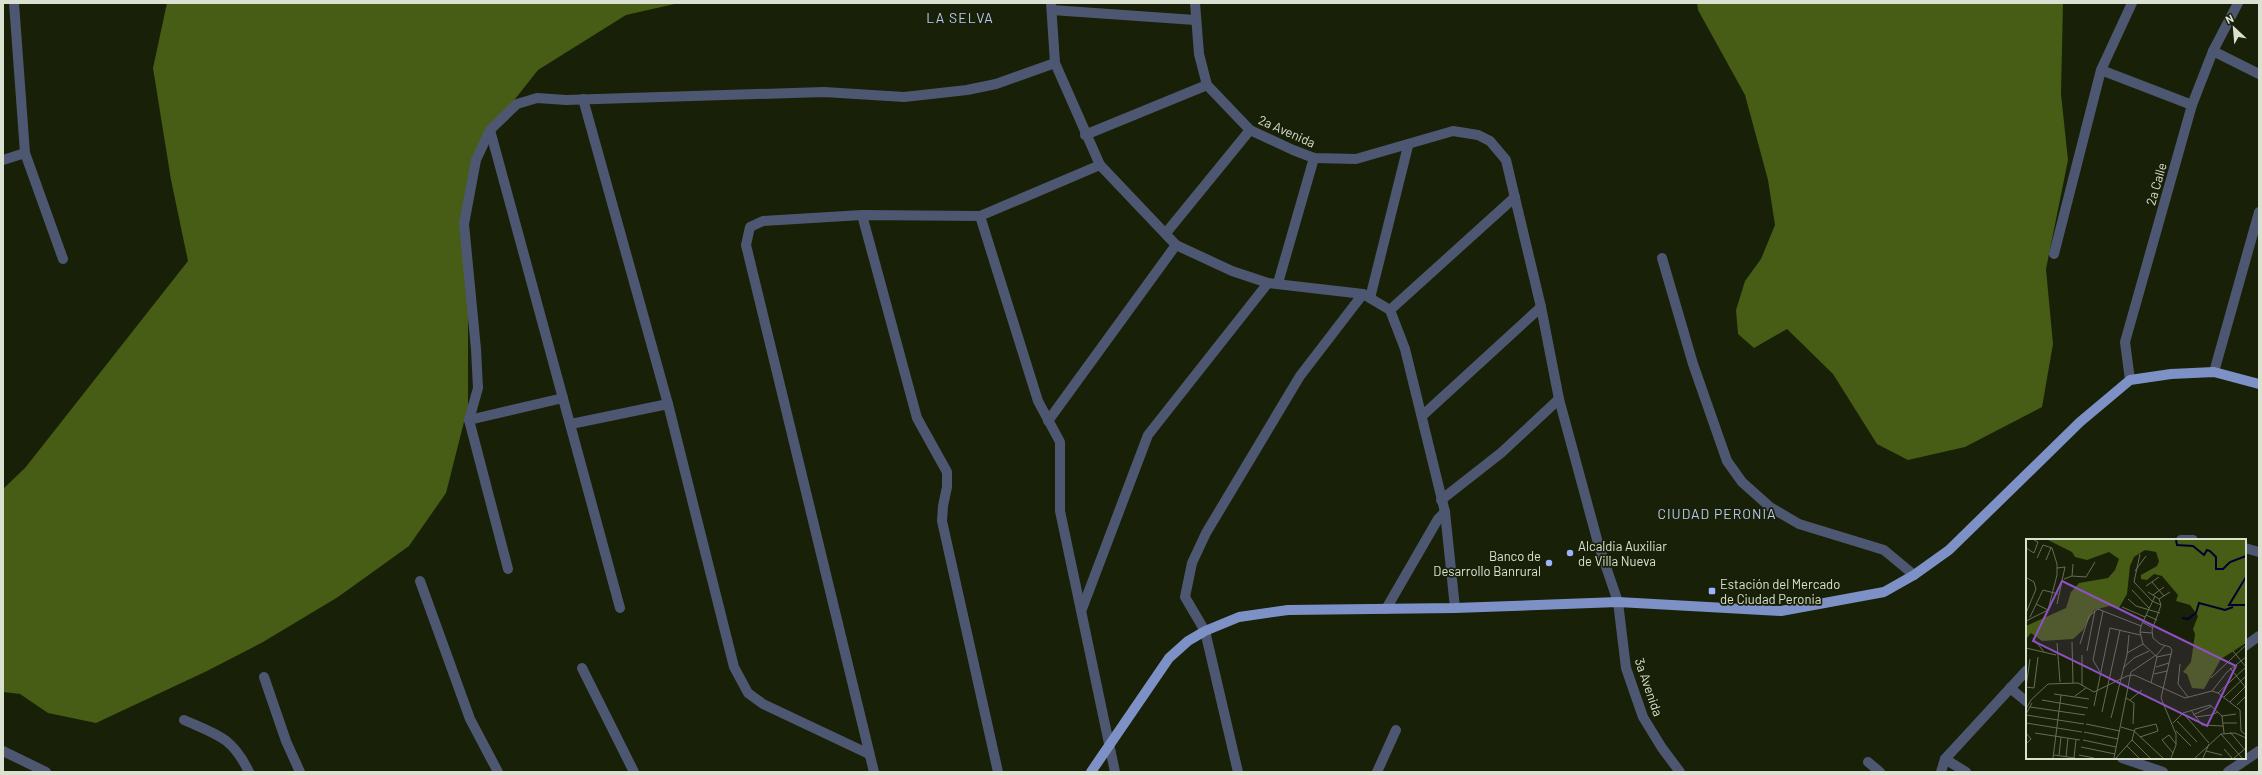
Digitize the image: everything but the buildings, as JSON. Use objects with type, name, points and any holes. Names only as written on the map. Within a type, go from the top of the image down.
[{"type":"main road","points":[[1092,772],[1169,658],[1188,641],[1205,631],[1239,617],[1288,610],[1455,608],[1618,602],[1781,611],[1884,592],[1914,575],[1949,550],[2080,422],[2130,380],[2171,374],[2214,372],[2259,384]]},
{"type":"street","points":[[14,3],[25,153],[63,259]]},
{"type":"street","points":[[1085,135],[1206,84],[1199,54],[1195,20],[1195,3]]},
{"type":"street","points":[[2054,254],[2101,70],[2132,3]]},
{"type":"street","name":"2a Calle","points":[[2130,380],[2124,342],[2192,105],[2213,52],[2238,3]]},
{"type":"street","points":[[1195,20],[1052,6],[1055,63],[1085,135],[1100,165],[1176,245],[1232,271],[1273,283],[1367,296],[1390,310],[1404,349],[1445,512],[1455,608]]},
{"type":"street","points":[[2213,52],[2259,74]]},
{"type":"street","points":[[508,569],[470,420],[478,388],[476,349],[464,224],[476,160],[490,130],[517,104],[537,98],[566,100],[824,92],[904,97],[967,90],[988,85],[1055,63]]},
{"type":"street","points":[[2101,70],[2192,105]]},
{"type":"street","name":"2a Avenida","points":[[1206,84],[1250,130],[1292,150],[1314,158],[1356,159],[1408,146],[1453,131],[1478,135],[1490,141],[1506,160],[1541,308]]},
{"type":"street","points":[[583,99],[668,404],[734,668],[748,693],[763,704],[793,720],[869,754]]},
{"type":"street","points":[[490,130],[620,608]]},
{"type":"street","points":[[1166,233],[1250,130]]},
{"type":"street","points":[[1238,772],[1205,631],[1185,597],[1192,563],[1206,534],[1300,376],[1367,296],[1408,146]]},
{"type":"street","points":[[3,160],[25,153]]},
{"type":"street","points":[[1082,608],[1148,436],[1273,283],[1314,158]]},
{"type":"street","points":[[874,772],[746,245],[750,227],[763,221],[862,215],[980,216],[1100,165]]},
{"type":"street","points":[[1390,310],[1515,197]]},
{"type":"street","points":[[2214,372],[2259,212]]},
{"type":"street","points":[[862,215],[917,418],[947,472],[947,488],[943,506],[942,521],[998,772]]},
{"type":"street","points":[[980,216],[1038,401],[1060,442],[1060,511],[1082,608],[1115,772]]},
{"type":"street","points":[[1048,421],[1176,245]]},
{"type":"street","points":[[1662,258],[1693,364],[1727,461],[1742,482],[1770,507],[1799,524],[1884,550],[1914,575]]},
{"type":"street","points":[[1422,416],[1541,308]]},
{"type":"street","name":"3a Avenida","points":[[1541,308],[1558,399],[1598,543],[1618,602],[1626,668],[1641,710],[1662,748],[1680,772]]},
{"type":"street","points":[[470,420],[563,398]]},
{"type":"street","points":[[1441,500],[1501,453],[1558,399]]},
{"type":"street","points":[[571,424],[668,404]]},
{"type":"street","points":[[1386,609],[1438,519],[1445,512]]},
{"type":"street","points":[[2246,548],[2259,552]]},
{"type":"street","points":[[420,581],[470,719],[498,772]]},
{"type":"street","points":[[2246,645],[2259,636]]},
{"type":"street","points":[[582,668],[634,772]]},
{"type":"street","points":[[1941,772],[1945,759],[2026,671]]},
{"type":"street","points":[[264,677],[286,740],[300,772]]},
{"type":"street","points":[[2010,688],[2026,701]]},
{"type":"street","points":[[184,720],[220,736],[233,745],[249,772]]},
{"type":"street","points":[[1377,772],[1396,730]]},
{"type":"street","points":[[3,751],[46,772]]},
{"type":"street","points":[[2228,772],[2259,751]]},
{"type":"street","points":[[1945,759],[1966,772]]},
{"type":"street","points":[[2125,759],[2163,772]]},
{"type":"street","points":[[1868,762],[1880,772]]},
{"type":"green space","points":[[167,3],[679,3],[626,15],[538,70],[485,137],[464,232],[468,298],[468,406],[446,493],[409,546],[338,597],[263,642],[207,671],[96,723],[48,713],[20,694],[3,692],[3,489],[25,468],[188,261],[171,180],[153,68]]},
{"type":"green space","points":[[1697,3],[2063,3],[2061,94],[2068,160],[2046,269],[2053,344],[2042,407],[1965,447],[1908,460],[1877,444],[1833,374],[1787,329],[1754,348],[1738,334],[1736,310],[1745,281],[1761,259],[1775,225],[1768,180],[1745,95],[1698,10]]},
{"type":"place","name":"Alcaldia Auxiliar de Villa Nueva","points":[[1570,553]]},
{"type":"place","name":"Banco de Desarrollo Banrural","points":[[1549,563]]},
{"type":"place","name":"Estación del Mercado de Ciudad Peronia","points":[[1712,591]]},
{"type":"district","name":"LA SELVA","points":[[960,17]]},
{"type":"district","name":"CIUDAD PERONIA","points":[[1717,513]]}]
